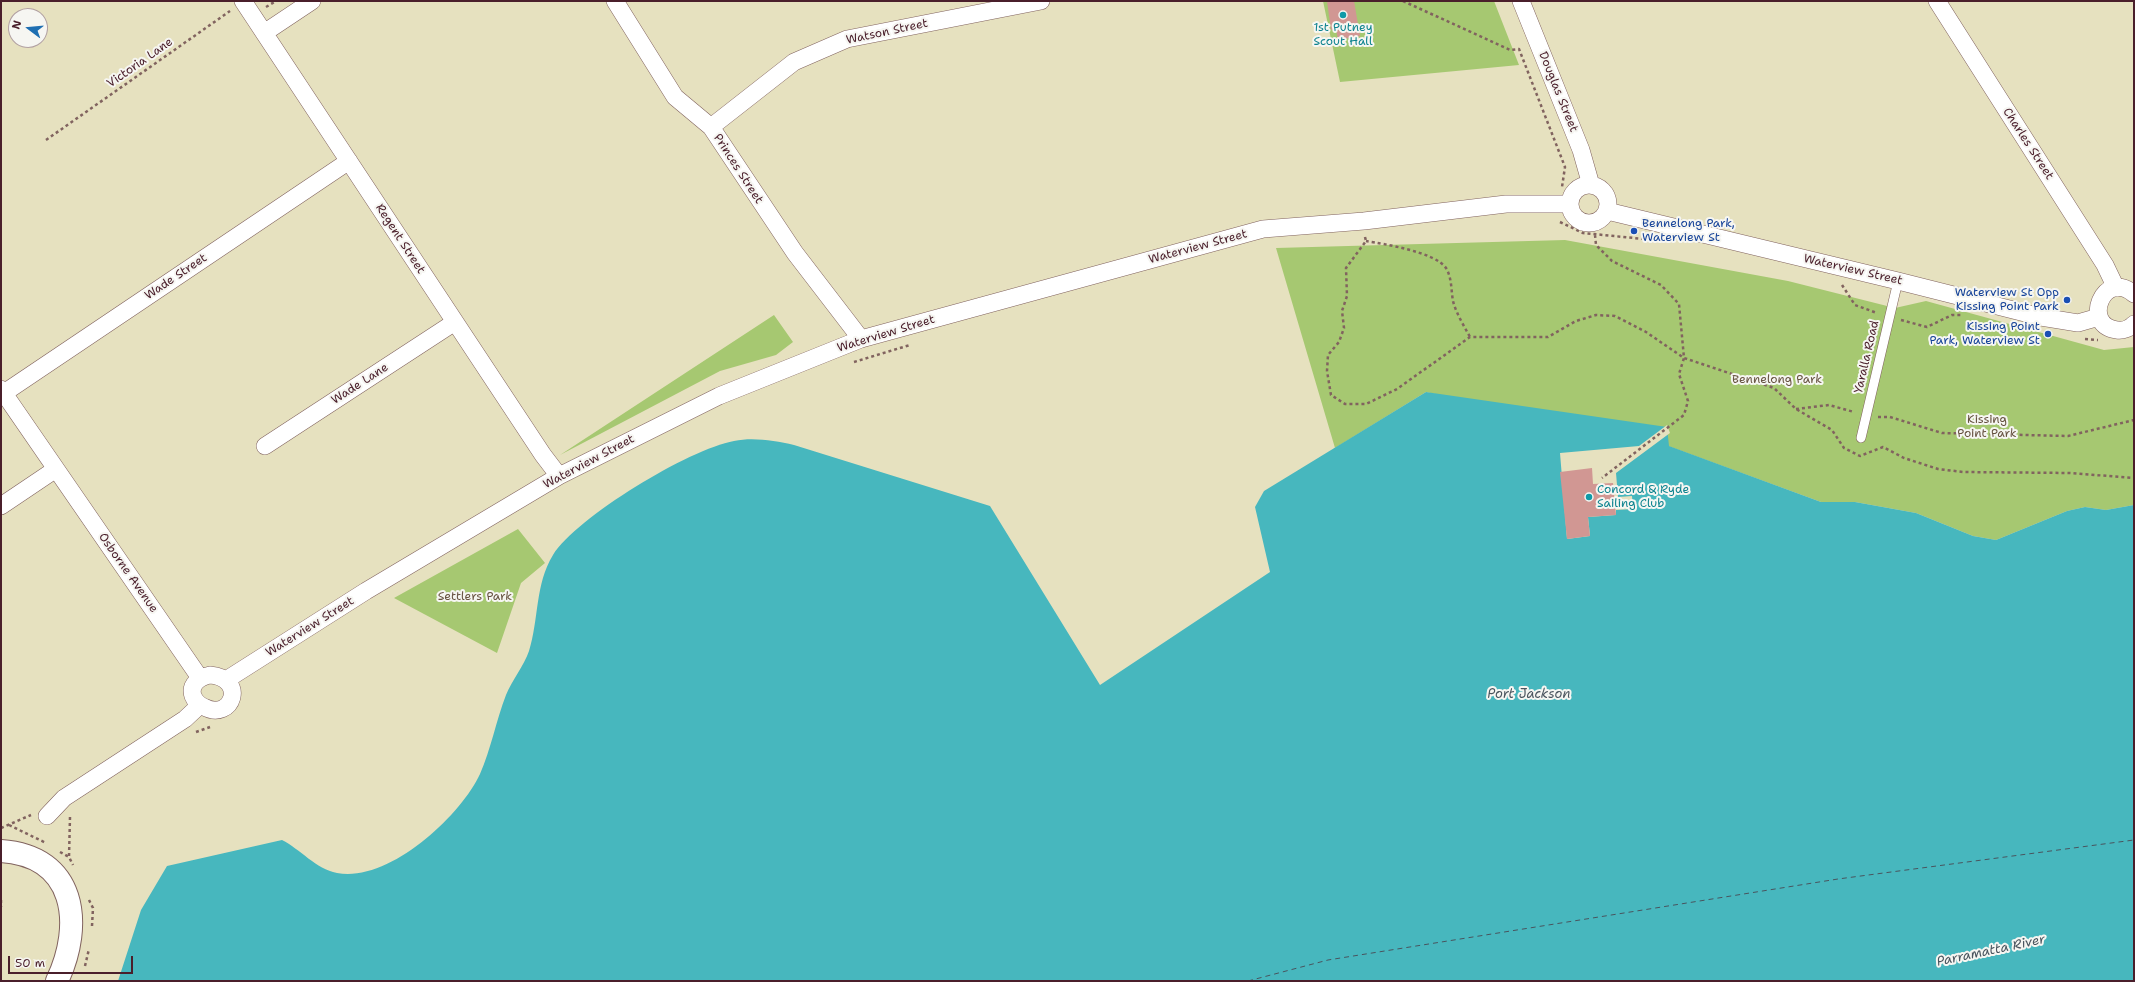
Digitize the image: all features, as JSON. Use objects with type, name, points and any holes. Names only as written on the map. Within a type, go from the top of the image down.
[{"type":"main road","points":[[1,851],[24,854],[36,858],[55,874],[69,899],[72,930],[66,957],[57,981]]},
{"type":"street","points":[[264,33],[312,1]]},
{"type":"street","name":"Princes Street","points":[[615,1],[675,97],[711,127],[794,253],[861,339]]},
{"type":"street","name":"Watson Street","points":[[711,127],[794,62],[847,39],[1041,1]]},
{"type":"street","name":"Douglas Street","points":[[1521,1],[1581,150],[1591,185]]},
{"type":"street","name":"Charles Street","points":[[1937,1],[2105,265],[2116,288]]},
{"type":"street","name":"Regent Street","points":[[243,2],[543,455],[559,476]]},
{"type":"street","name":"Wade Street","points":[[2,391],[349,161]]},
{"type":"street","points":[[1591,185],[1597,187],[1606,194],[1608,200],[1607,211],[1604,216],[1594,223],[1582,223],[1564,204],[1579,188],[1591,185]]},
{"type":"street","name":"Waterview Street","points":[[226,680],[366,591],[559,476],[719,396],[861,339],[1263,229],[1364,221],[1513,204],[1564,204]]},
{"type":"street","name":"Waterview Street","points":[[1607,211],[2061,321],[2078,323],[2099,317]]},
{"type":"street","points":[[2134,294],[2123,288],[2110,289],[2100,298],[2098,311],[2099,317],[2103,323],[2114,330],[2127,329],[2134,324]]},
{"type":"street","name":"Wade Lane","points":[[265,446],[455,322]]},
{"type":"street","name":"Osborne Avenue","points":[[2,391],[200,678]]},
{"type":"street","points":[[1,506],[56,469]]},
{"type":"street","points":[[210,675],[226,680],[230,684],[233,695],[229,704],[218,710],[206,708],[200,705],[193,696],[192,691],[196,681],[200,678],[210,675]]},
{"type":"street","points":[[47,816],[64,798],[185,719],[200,705]]},
{"type":"lane","name":"Yaralla Road","points":[[1861,438],[1898,281]]},
{"type":"path","points":[[262,10],[276,1]]},
{"type":"path","points":[[1403,1],[1510,50],[1519,49],[1565,167],[1562,223]]},
{"type":"path","name":"Victoria Lane","points":[[46,140],[243,2]]},
{"type":"path","points":[[1557,221],[1572,229],[1595,235],[1651,239]]},
{"type":"path","points":[[1358,234],[1365,234],[1366,241],[1346,268],[1346,296],[1342,311],[1344,328],[1339,342],[1328,355],[1327,371],[1331,395],[1346,404],[1366,404],[1396,389],[1470,337],[1548,338],[1576,321],[1596,315],[1615,316],[1646,332],[1684,358],[1774,388],[1796,409],[1832,430],[1844,448],[1860,456],[1883,447],[1904,458],[1938,470],[1963,472],[2070,473],[2134,478]]},
{"type":"path","points":[[1595,235],[1596,245],[1612,260],[1661,285],[1678,304],[1684,358],[1679,374],[1688,401],[1684,415],[1602,478]]},
{"type":"path","points":[[1366,241],[1401,246],[1430,257],[1445,267],[1451,281],[1453,302],[1470,337]]},
{"type":"path","points":[[1836,280],[1842,284],[1855,305],[1889,317],[1927,327],[1952,315],[1963,315]]},
{"type":"path","points":[[2079,338],[2103,340]]},
{"type":"path","points":[[848,363],[916,343]]},
{"type":"path","points":[[1796,409],[1829,404],[1866,416],[1890,417],[1942,433],[2068,436],[2134,420]]},
{"type":"path","points":[[71,810],[69,857],[76,872]]},
{"type":"path","points":[[86,894],[93,908],[91,929]]},
{"type":"path","points":[[1,900],[1,906]]},
{"type":"path","points":[[84,968],[90,942]]},
{"type":"green space","points":[[1323,1],[1494,1],[1519,65],[1340,82]]},
{"type":"green space","name":"Bennelong Park","points":[[1565,240],[1788,281],[1895,308],[1926,301],[2104,350],[2134,347],[2134,505],[2106,510],[2085,507],[2067,511],[1996,540],[1973,536],[1916,513],[1855,502],[1821,502],[1668,446],[1426,392],[1335,448],[1276,248]]},
{"type":"green space","points":[[774,315],[793,342],[776,355],[720,371],[560,455]]},
{"type":"green space","name":"Settlers Park","points":[[518,529],[545,563],[521,583],[497,653],[394,598]]},
{"type":"water","name":"Port Jackson","points":[[1426,392],[1667,427],[1669,446],[1821,502],[1855,502],[1916,513],[1973,536],[1996,540],[2067,511],[2085,507],[2106,510],[2134,505],[2134,981],[118,981],[141,910],[167,866],[282,840],[329,871],[337,873],[357,873],[378,868],[399,857],[420,843],[439,827],[470,791],[480,774],[506,695],[529,651],[543,578],[553,555],[585,522],[609,504],[663,471],[690,457],[734,441],[757,439],[779,442],[794,445],[990,506],[1100,685],[1270,572],[1255,507],[1264,491]]},
{"type":"pier","points":[[1667,425],[1670,433],[1616,473],[1618,497],[1632,496],[1633,509],[1616,510],[1616,515],[1588,517],[1590,536],[1567,539],[1560,453],[1639,446]]},
{"type":"building","name":"1st Putney Scout Hall","points":[[1327,1],[1354,1],[1360,36],[1338,40],[1336,29],[1331,30]]},
{"type":"building","name":"Concord & Ryde Sailing Club","points":[[1592,468],[1593,484],[1613,483],[1616,515],[1588,517],[1590,536],[1567,539],[1560,472]]},
{"type":"ferry route","points":[[1248,981],[1328,960],[1838,879],[2134,840]]},
{"type":"place","name":"1st Putney Scout Hall","points":[[1343,15]]},
{"type":"place","name":"Bennelong Park, Waterview St","points":[[1634,231]]},
{"type":"place","name":"Waterview St Opp Kissing Point Park","points":[[2067,300]]},
{"type":"place","name":"Kissing Point Park, Waterview St","points":[[2048,334]]},
{"type":"place","name":"Concord & Ryde Sailing Club","points":[[1589,497]]},
{"type":"park label","name":"Kissing Point Park","points":[[1987,427]]},
{"type":"water label","name":"Parramatta River","points":[[1991,951]]}]
